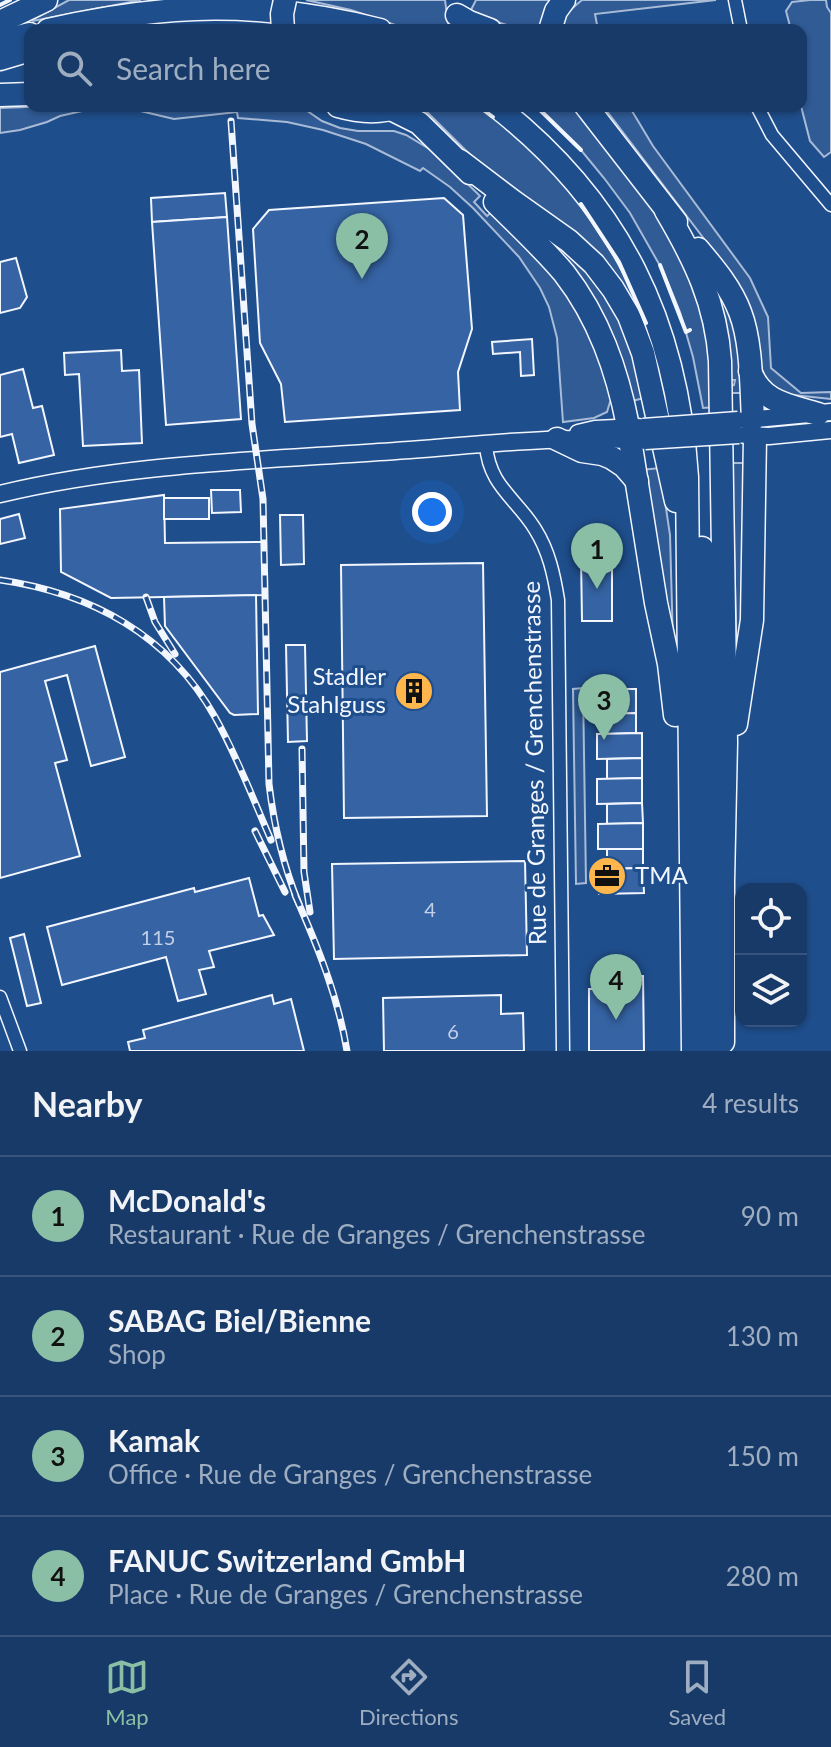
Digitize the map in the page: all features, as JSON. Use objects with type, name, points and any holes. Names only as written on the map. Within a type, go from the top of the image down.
[{"type":"highway","points":[[0,22],[46,0]]},
{"type":"highway","points":[[283,24],[285,0]]},
{"type":"highway","points":[[552,24],[564,0]]},
{"type":"highway","points":[[77,24],[155,8],[224,3],[295,8],[361,24]]},
{"type":"highway","points":[[457,10],[474,24]]},
{"type":"highway","points":[[146,24],[229,16],[302,24]]},
{"type":"highway","points":[[0,41],[24,35]]},
{"type":"highway","points":[[0,59],[24,52]]},
{"type":"highway","points":[[0,95],[24,94]]},
{"type":"highway","points":[[402,112],[419,123],[460,161],[558,231],[583,253],[605,277],[629,316],[643,353],[668,456],[679,514],[687,604]]},
{"type":"highway","points":[[503,112],[550,152],[595,205],[631,263],[653,310],[671,368],[685,454],[693,1051]]},
{"type":"highway","points":[[524,112],[580,165],[630,233],[650,269],[675,333],[693,409],[701,529],[709,1051]]},
{"type":"highway","points":[[591,112],[711,265],[736,302],[745,328],[750,370],[746,428],[752,620],[734,742],[730,954],[724,993]]},
{"type":"highway","points":[[460,161],[550,257],[588,310],[614,367],[636,434],[637,481],[674,695],[691,903]]},
{"type":"highway","points":[[666,211],[702,279],[711,304],[719,346],[726,728],[723,1051]]},
{"type":"highway","points":[[750,370],[758,388],[765,395],[827,419]]},
{"type":"highway","points":[[557,439],[582,451],[612,458],[629,470],[637,481]]},
{"type":"main road","points":[[0,494],[91,476],[191,464],[557,439],[595,429],[636,434],[746,428],[827,419]]},
{"type":"street","points":[[735,0],[740,24]]},
{"type":"street","points":[[760,112],[772,135],[831,205]]},
{"type":"street","name":"Rue de Granges / Grenchenstrasse","points":[[486,445],[487,458],[498,482],[528,518],[543,543],[553,570],[558,600],[563,1051]]},
{"type":"street","points":[[0,997],[20,1051]]},
{"type":"shaded area","points":[[69,0],[141,0],[32,20]]},
{"type":"shaded area","points":[[306,0],[445,0],[448,24],[392,24],[351,10]]},
{"type":"shaded area","points":[[476,0],[556,0],[547,24],[504,24],[471,10]]},
{"type":"shaded area","points":[[582,0],[716,0],[595,14],[597,24],[563,24],[569,11]]},
{"type":"shaded area","points":[[826,0],[831,13],[831,152],[824,157],[810,141],[803,112],[807,112],[807,24],[789,24],[786,11],[792,2]]},
{"type":"shaded area","points":[[24,107],[24,112],[78,112],[0,133],[0,108]]},
{"type":"shaded area","points":[[145,112],[237,112],[174,119]]},
{"type":"shaded area","points":[[237,112],[309,112],[340,128],[394,131],[436,153],[480,196],[474,202],[487,216],[494,210],[559,281],[596,341],[614,401],[610,402],[607,412],[594,418],[563,422],[557,338],[549,307],[540,288],[519,257],[450,187],[423,168],[420,171],[366,144],[323,130],[287,122],[238,118]]},
{"type":"shaded area","points":[[427,112],[486,112],[523,141],[571,191],[606,241],[630,284],[658,361],[669,411],[662,411],[635,318]]},
{"type":"shaded area","points":[[541,112],[581,112],[662,220],[700,287],[716,407],[703,408],[680,312],[663,271],[630,213],[576,144]]},
{"type":"shaded area","points":[[608,112],[633,112],[653,146],[750,278],[768,317],[771,368],[801,393],[831,392],[831,399],[784,394],[768,384],[714,252]]},
{"type":"shaded area","points":[[534,227],[563,249],[608,300],[632,352],[644,398],[632,401]]},
{"type":"shaded area","points":[[714,282],[733,307],[746,393],[731,393],[735,380],[731,380]]},
{"type":"shaded area","points":[[732,463],[747,463],[746,597],[737,665]]},
{"type":"shaded area","points":[[660,468],[670,535],[673,643],[641,470]]},
{"type":"shaded area","points":[[583,688],[586,883],[576,884],[573,689]]},
{"type":"building","points":[[225,193],[227,217],[152,222],[151,198]]},
{"type":"building","points":[[444,198],[463,215],[472,329],[458,372],[460,410],[285,422],[281,384],[260,343],[253,229],[269,210]]},
{"type":"building","points":[[227,217],[241,419],[166,425],[152,222]]},
{"type":"building","points":[[16,258],[27,297],[20,308],[0,313],[0,262]]},
{"type":"building","points":[[532,339],[534,375],[521,376],[520,352],[493,354],[492,342]]},
{"type":"building","points":[[121,350],[122,371],[139,370],[142,443],[83,446],[79,374],[65,375],[64,353]]},
{"type":"building","points":[[23,369],[33,408],[42,406],[54,455],[19,463],[12,434],[0,437],[0,375]]},
{"type":"building","points":[[211,490],[240,490],[241,512],[212,513]]},
{"type":"building","points":[[164,495],[165,543],[263,542],[264,595],[111,598],[61,572],[60,509]]},
{"type":"building","points":[[164,498],[209,498],[209,519],[164,519]]},
{"type":"building","points":[[19,514],[25,538],[0,544],[0,519]]},
{"type":"building","points":[[280,515],[303,515],[304,564],[281,565]]},
{"type":"building","points":[[612,556],[612,621],[582,621],[581,557]]},
{"type":"building","name":"Stadler Stahlguss","points":[[483,563],[487,816],[344,818],[341,565]]},
{"type":"building","points":[[256,595],[258,714],[234,715],[165,626],[164,597]]},
{"type":"building","points":[[286,645],[305,645],[307,741],[288,742]]},
{"type":"building","points":[[95,646],[125,757],[91,766],[67,675],[45,681],[67,760],[55,763],[80,856],[0,878],[0,672]]},
{"type":"building","points":[[595,689],[636,689],[636,713],[595,714]]},
{"type":"building","points":[[636,713],[636,733],[607,734],[606,714]]},
{"type":"building","points":[[642,733],[642,758],[597,759],[597,734]]},
{"type":"building","points":[[642,758],[642,778],[607,779],[607,759]]},
{"type":"building","points":[[642,778],[642,803],[597,804],[597,779]]},
{"type":"building","points":[[642,803],[643,823],[607,824],[607,804]]},
{"type":"building","points":[[643,823],[643,849],[598,849],[598,824]]},
{"type":"building","points":[[607,849],[643,849],[643,868],[607,869]]},
{"type":"building","points":[[525,861],[527,955],[334,959],[332,864]]},
{"type":"building","points":[[643,868],[644,893],[599,894],[599,869]]},
{"type":"building","points":[[249,878],[259,916],[263,915],[274,935],[209,951],[214,967],[199,970],[206,994],[178,1001],[166,957],[62,985],[47,927],[194,888],[195,892]]},
{"type":"building","points":[[24,934],[41,1003],[27,1006],[10,938]]},
{"type":"building","points":[[643,976],[644,1051],[589,1051],[589,989],[615,989],[615,977]]},
{"type":"building","points":[[272,995],[274,1004],[291,999],[304,1051],[130,1051],[128,1042],[145,1038],[143,1030]]},
{"type":"building","points":[[501,995],[501,1014],[523,1013],[524,1051],[384,1051],[383,998]]},
{"type":"railway","points":[[231,121],[252,424],[263,499],[269,784],[280,845],[299,904]]},
{"type":"railway","points":[[0,580],[66,595],[96,607],[151,641],[175,663],[215,717],[271,840]]},
{"type":"railway","points":[[146,597],[155,622],[175,654]]},
{"type":"railway","points":[[302,749],[304,872],[310,912]]},
{"type":"railway","points":[[255,831],[285,892]]},
{"type":"railway","points":[[295,895],[319,952],[347,1051]]},
{"type":"wall","points":[[0,5],[10,0]]},
{"type":"wall","points":[[486,112],[493,117]]},
{"type":"wall","points":[[542,112],[581,150]]},
{"type":"wall","points":[[581,204],[619,262],[646,323]]},
{"type":"wall","points":[[660,265],[686,332],[690,330]]},
{"type":"place","name":"SABAG Biel/Bienne","points":[[362,279]]},
{"type":"place","name":"McDonald's","points":[[597,589]]},
{"type":"place","name":"Stadler Stahlguss","points":[[414,691]]},
{"type":"place","name":"Kamak","points":[[604,740]]},
{"type":"place","name":"TMA","points":[[607,876]]},
{"type":"place","name":"FANUC Switzerland GmbH","points":[[616,1020]]}]
